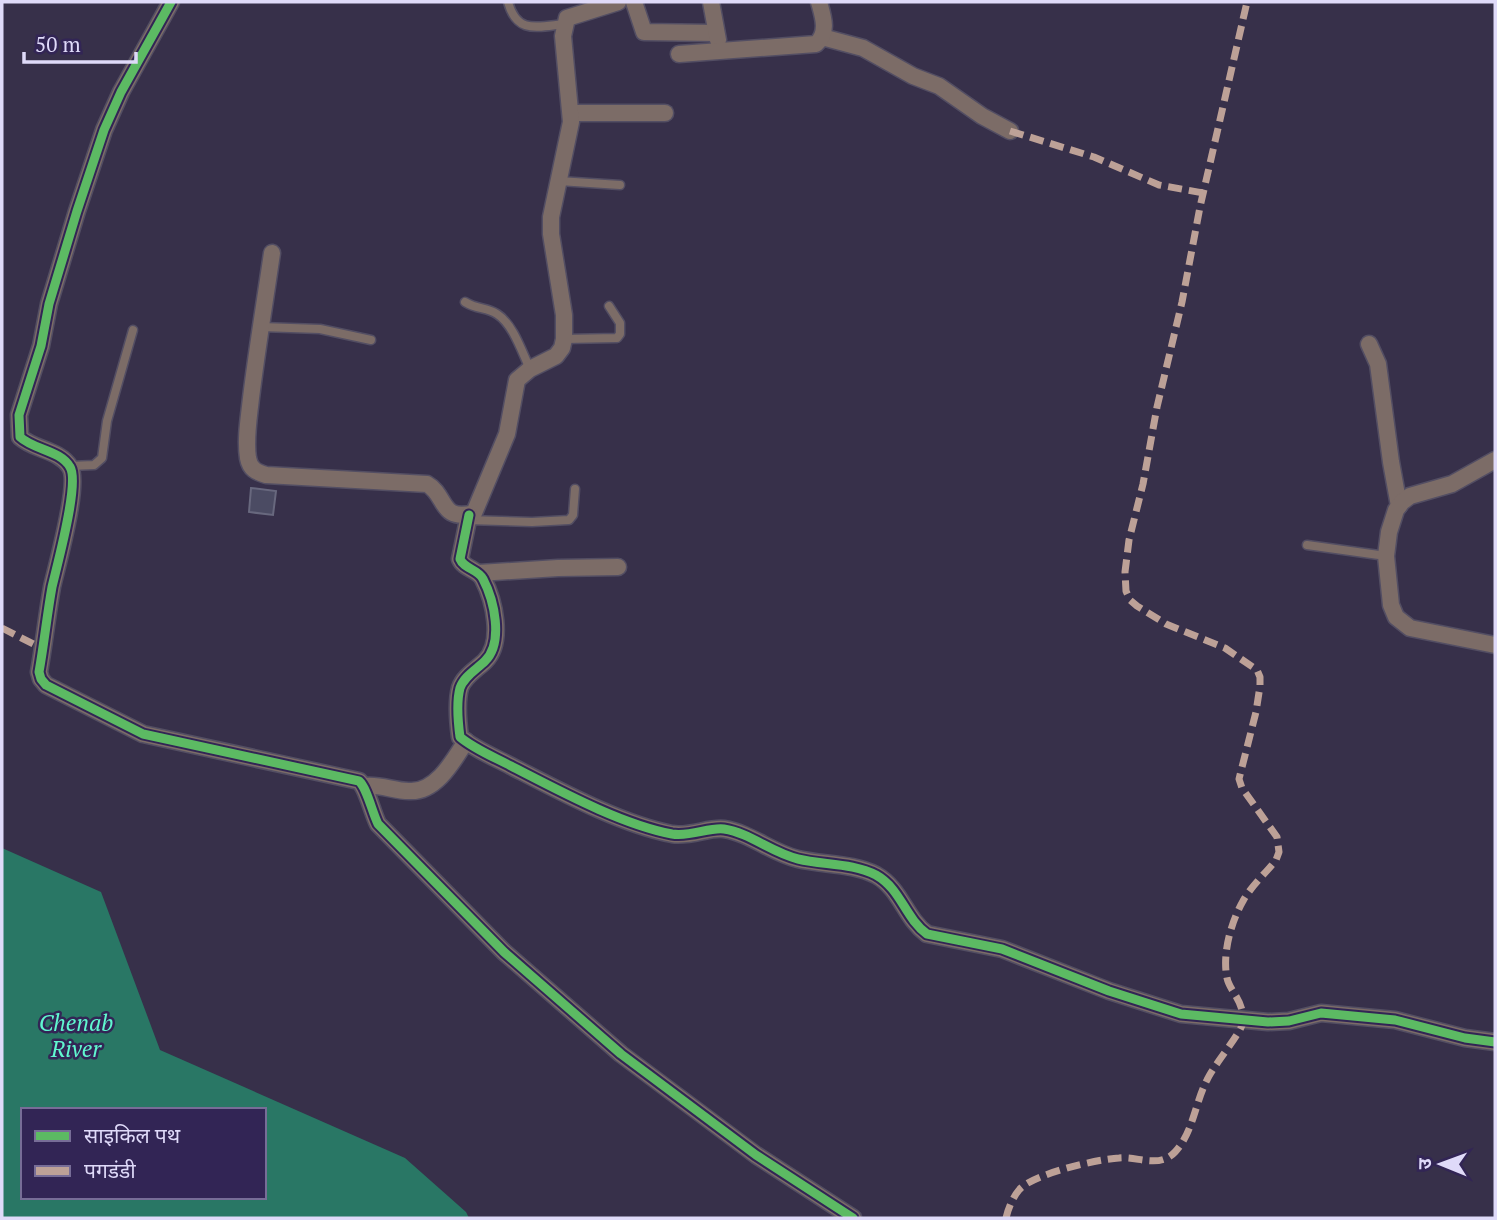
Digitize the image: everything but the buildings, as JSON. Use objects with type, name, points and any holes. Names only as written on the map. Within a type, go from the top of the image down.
[{"type":"street","points":[[171,2],[121,92],[104,130],[49,304],[41,346],[19,415],[20,437],[28,444],[54,454],[70,466],[73,475],[72,496],[52,591],[39,672],[41,679],[46,685],[143,734],[359,781],[365,786],[369,806],[377,824],[504,952],[621,1054],[756,1155],[852,1218]]},
{"type":"street","points":[[618,2],[567,18],[564,24],[571,114],[565,160],[551,217],[551,234],[564,315],[564,339],[556,356],[530,369],[517,380],[507,434],[477,509],[468,517],[460,559],[464,566],[479,573],[618,567]]},
{"type":"street","points":[[634,2],[644,32],[716,33]]},
{"type":"street","points":[[711,2],[722,53]]},
{"type":"street","points":[[679,54],[722,53],[816,44],[825,31],[820,2]]},
{"type":"street","points":[[822,37],[863,48],[913,76],[939,86],[982,116],[1010,131]]},
{"type":"street","points":[[571,114],[665,113]]},
{"type":"street","points":[[272,253],[248,431],[248,458],[251,467],[266,475],[427,484],[436,491],[442,505],[448,510],[468,517]]},
{"type":"street","points":[[1369,344],[1378,364],[1399,506]]},
{"type":"street","points":[[1495,460],[1452,484],[1410,496],[1399,506],[1389,532],[1385,556],[1391,605],[1396,617],[1410,628],[1495,645]]},
{"type":"street","points":[[479,573],[490,600],[496,635],[491,654],[460,688],[460,737],[590,805],[654,829],[687,835],[727,830],[780,854],[872,873],[887,882],[901,897],[918,927],[927,934],[1002,949],[1110,991],[1181,1014],[1268,1022],[1289,1021],[1321,1013],[1395,1020],[1465,1038],[1495,1042]]},
{"type":"street","points":[[365,786],[378,785],[410,792],[422,789],[439,777],[466,741]]},
{"type":"lane","points":[[508,2],[517,22],[530,26],[564,24]]},
{"type":"lane","points":[[559,181],[620,185]]},
{"type":"lane","points":[[465,302],[475,308],[496,313],[504,319],[530,369]]},
{"type":"lane","points":[[564,339],[617,338],[620,334],[620,323],[609,306]]},
{"type":"lane","points":[[261,327],[320,329],[371,340]]},
{"type":"lane","points":[[70,466],[94,465],[102,458],[107,421],[133,330]]},
{"type":"lane","points":[[468,517],[532,522],[569,520],[573,515],[575,489]]},
{"type":"lane","points":[[1307,545],[1385,556]]},
{"type":"water","name":"Chenab River","points":[[2,848],[101,892],[160,1050],[405,1158],[466,1212],[469,1218],[2,1218]]},
{"type":"marked path","points":[[1006,1218],[1019,1190],[1037,1178],[1066,1168],[1109,1159],[1162,1160],[1175,1152],[1181,1144],[1207,1080],[1243,1022],[1239,1002],[1227,978],[1227,949],[1231,928],[1246,895],[1276,860],[1279,852],[1277,837],[1242,788],[1239,779],[1256,712],[1260,686],[1257,670],[1225,648],[1166,624],[1137,606],[1126,591],[1125,572],[1129,540],[1143,484],[1157,407],[1247,2]]},
{"type":"marked path","points":[[1010,131],[1094,157],[1159,185],[1203,193]]},
{"type":"marked path","points":[[2,628],[43,649]]},
{"type":"cycle path","points":[[171,2],[121,92],[104,130],[49,304],[41,346],[19,415],[20,437],[66,461],[72,476],[70,506],[52,587],[39,672],[41,679],[46,685],[143,734],[359,781],[378,824],[504,952],[621,1054],[756,1155],[853,1218]]},
{"type":"cycle path","points":[[469,515],[460,559],[483,579],[491,598],[496,632],[491,653],[460,688],[458,719],[460,737],[484,753],[632,823],[679,835],[712,829],[734,831],[798,859],[867,871],[891,888],[913,920],[927,934],[1002,949],[1109,991],[1181,1014],[1268,1022],[1289,1021],[1321,1013],[1395,1020],[1465,1038],[1495,1042]]}]
